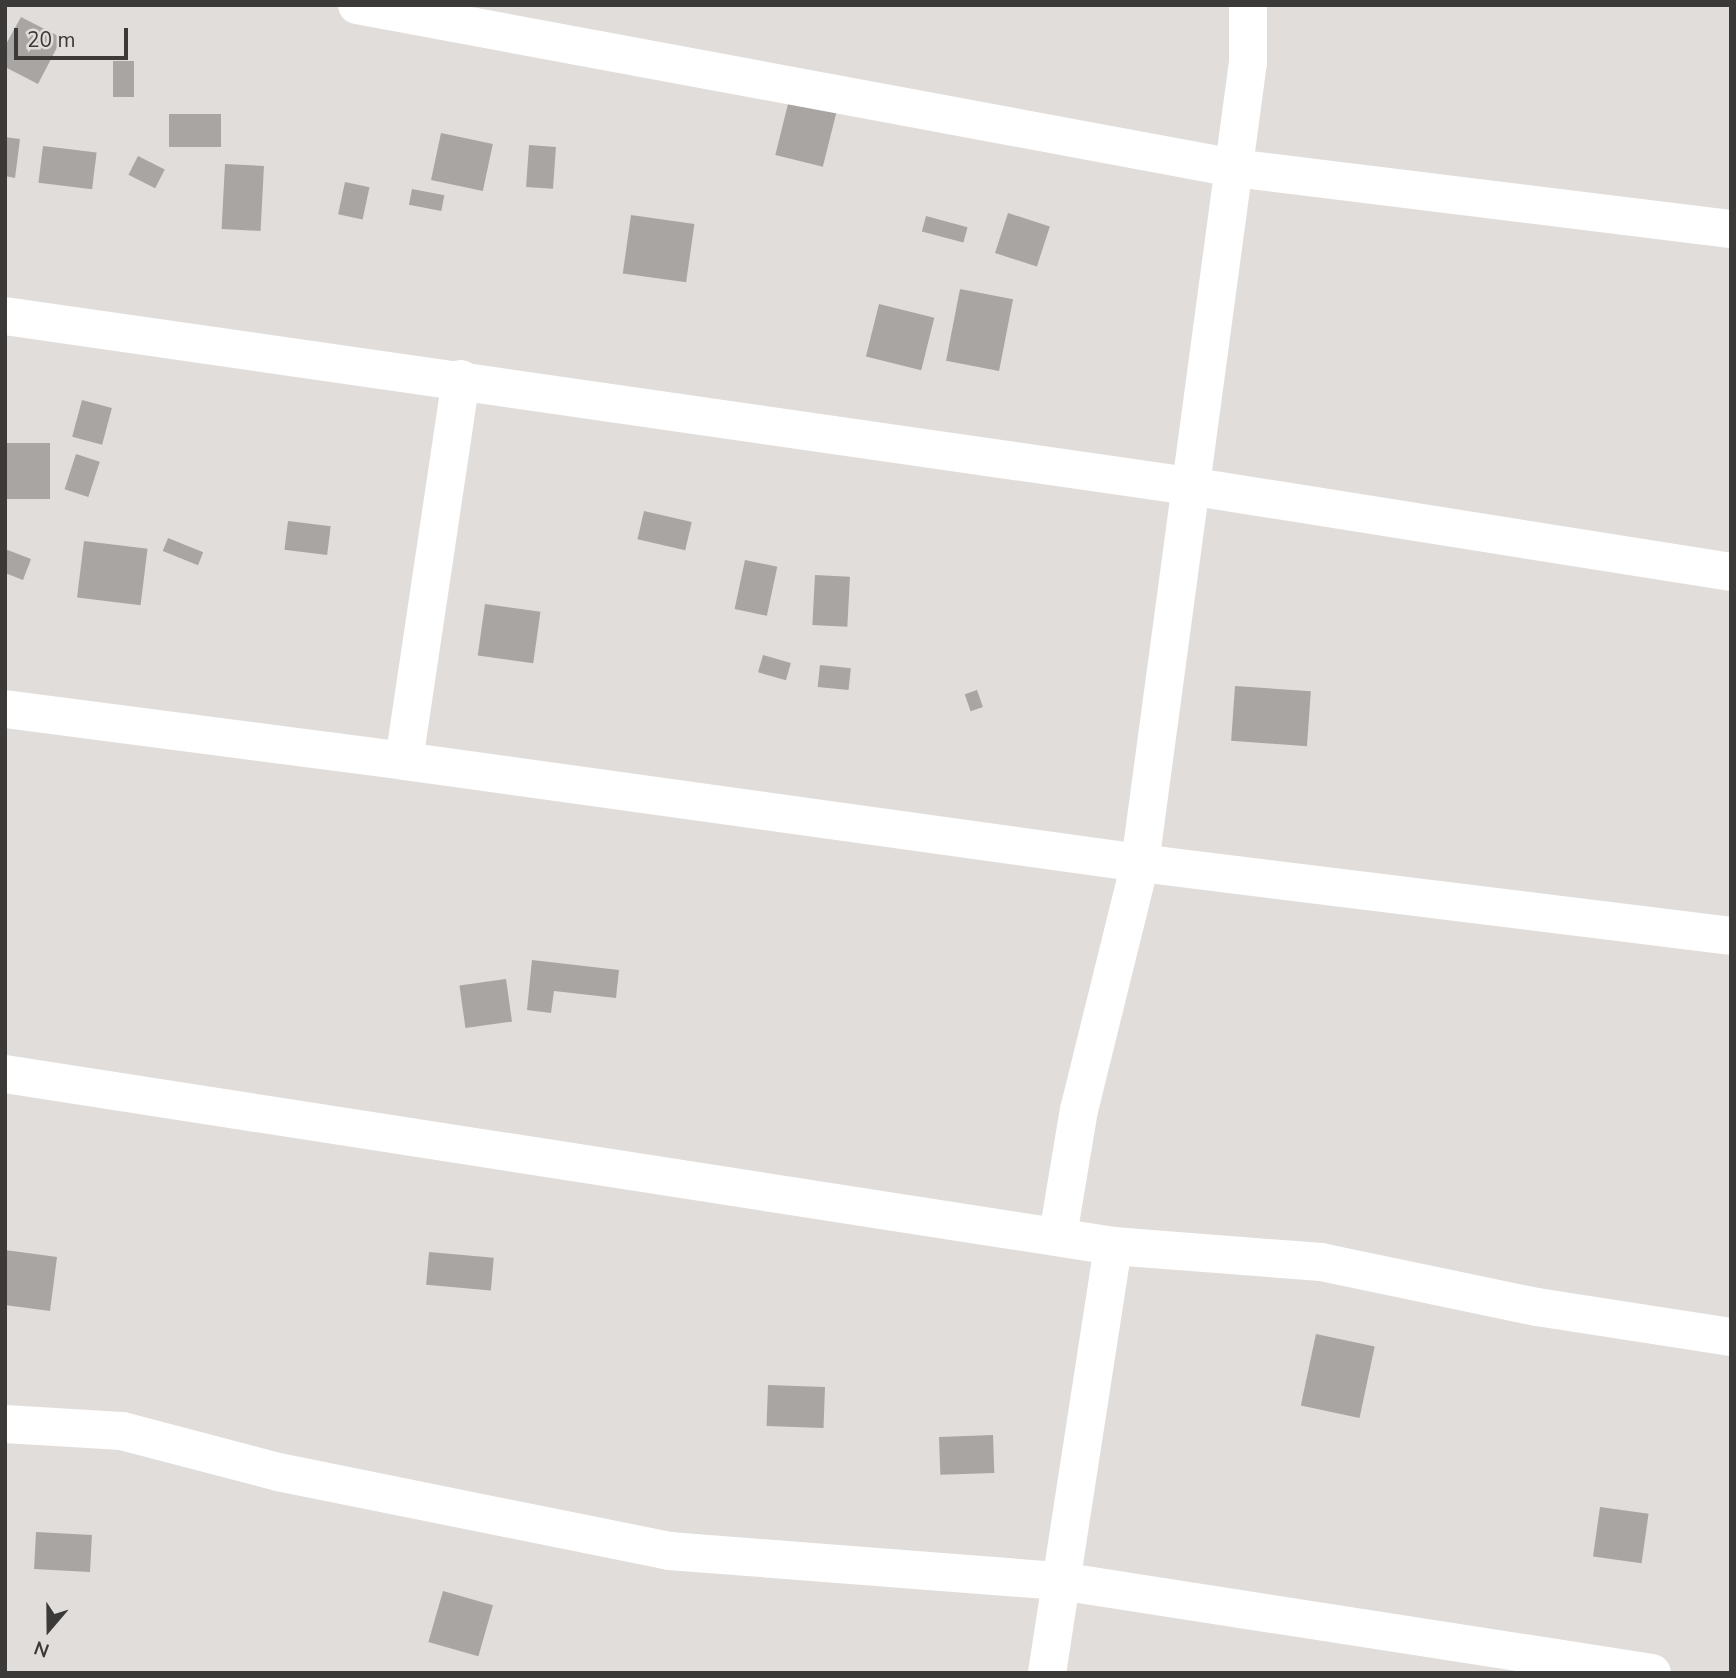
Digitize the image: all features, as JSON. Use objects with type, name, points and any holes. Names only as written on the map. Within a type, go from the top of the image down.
[{"type":"street","points":[[357,5],[1234,167],[1731,229]]},
{"type":"street","points":[[1058,1235],[1079,1110],[1140,863],[1248,62],[1248,5]]},
{"type":"street","points":[[5,316],[461,379],[1189,486],[1731,572]]},
{"type":"street","points":[[404,761],[461,379]]},
{"type":"street","points":[[5,709],[404,761],[1140,863],[1731,936]]},
{"type":"street","points":[[5,1074],[1058,1235],[1113,1246],[1321,1262],[1537,1307],[1731,1337]]},
{"type":"street","points":[[1047,1673],[1113,1246]]},
{"type":"street","points":[[5,1424],[122,1431],[278,1472],[669,1551],[1060,1581],[1652,1673]]},
{"type":"building","points":[[21,17],[62,38],[38,84],[5,67],[5,46]]},
{"type":"building","points":[[113,61],[134,61],[134,97],[113,97]]},
{"type":"building","points":[[792,88],[840,100],[823,167],[775,155]]},
{"type":"building","points":[[169,114],[221,114],[221,147],[169,147]]},
{"type":"building","points":[[441,133],[493,144],[483,191],[431,180]]},
{"type":"building","points":[[5,137],[20,139],[15,178],[5,176]]},
{"type":"building","points":[[529,145],[556,147],[553,189],[526,187]]},
{"type":"building","points":[[43,146],[97,153],[92,189],[38,183]]},
{"type":"building","points":[[138,156],[165,170],[155,188],[128,175]]},
{"type":"building","points":[[225,164],[264,166],[261,231],[222,229]]},
{"type":"building","points":[[345,182],[369,187],[363,219],[338,214]]},
{"type":"building","points":[[412,189],[444,195],[441,211],[409,205]]},
{"type":"building","points":[[1008,213],[1050,227],[1037,267],[995,253]]},
{"type":"building","points":[[631,215],[694,224],[686,282],[623,273]]},
{"type":"building","points":[[926,216],[968,227],[963,243],[922,231]]},
{"type":"building","points":[[960,289],[1013,299],[999,371],[946,361]]},
{"type":"building","points":[[879,304],[934,318],[921,370],[866,356]]},
{"type":"building","points":[[82,400],[112,408],[102,445],[72,437]]},
{"type":"building","points":[[5,443],[50,443],[50,499],[5,499]]},
{"type":"building","points":[[76,454],[100,462],[88,497],[65,489]]},
{"type":"building","points":[[644,511],[692,522],[685,550],[637,539]]},
{"type":"building","points":[[288,521],[331,526],[327,555],[284,550]]},
{"type":"building","points":[[168,538],[203,552],[198,565],[163,551]]},
{"type":"building","points":[[84,541],[148,549],[141,605],[77,598]]},
{"type":"building","points":[[5,549],[31,559],[23,580],[5,573]]},
{"type":"building","points":[[745,560],[777,567],[767,616],[735,609]]},
{"type":"building","points":[[815,575],[850,577],[847,627],[812,625]]},
{"type":"building","points":[[485,604],[540,612],[533,663],[478,655]]},
{"type":"building","points":[[763,655],[791,663],[786,680],[758,672]]},
{"type":"building","points":[[820,665],[851,668],[849,690],[818,687]]},
{"type":"building","points":[[1235,686],[1311,691],[1307,746],[1231,741]]},
{"type":"building","points":[[977,690],[983,707],[971,711],[965,694]]},
{"type":"building","points":[[532,960],[619,970],[616,998],[554,991],[551,1013],[527,1010]]},
{"type":"building","points":[[506,979],[512,1022],[465,1028],[459,986]]},
{"type":"building","points":[[5,1250],[57,1257],[50,1311],[5,1305]]},
{"type":"building","points":[[429,1252],[494,1258],[491,1291],[426,1285]]},
{"type":"building","points":[[1316,1334],[1375,1346],[1360,1418],[1301,1405]]},
{"type":"building","points":[[768,1385],[825,1387],[824,1428],[767,1426]]},
{"type":"building","points":[[993,1435],[994,1473],[940,1475],[939,1437]]},
{"type":"building","points":[[1600,1507],[1649,1514],[1642,1563],[1593,1557]]},
{"type":"building","points":[[36,1532],[92,1535],[90,1572],[34,1569]]},
{"type":"building","points":[[443,1591],[493,1605],[478,1656],[428,1642]]}]
